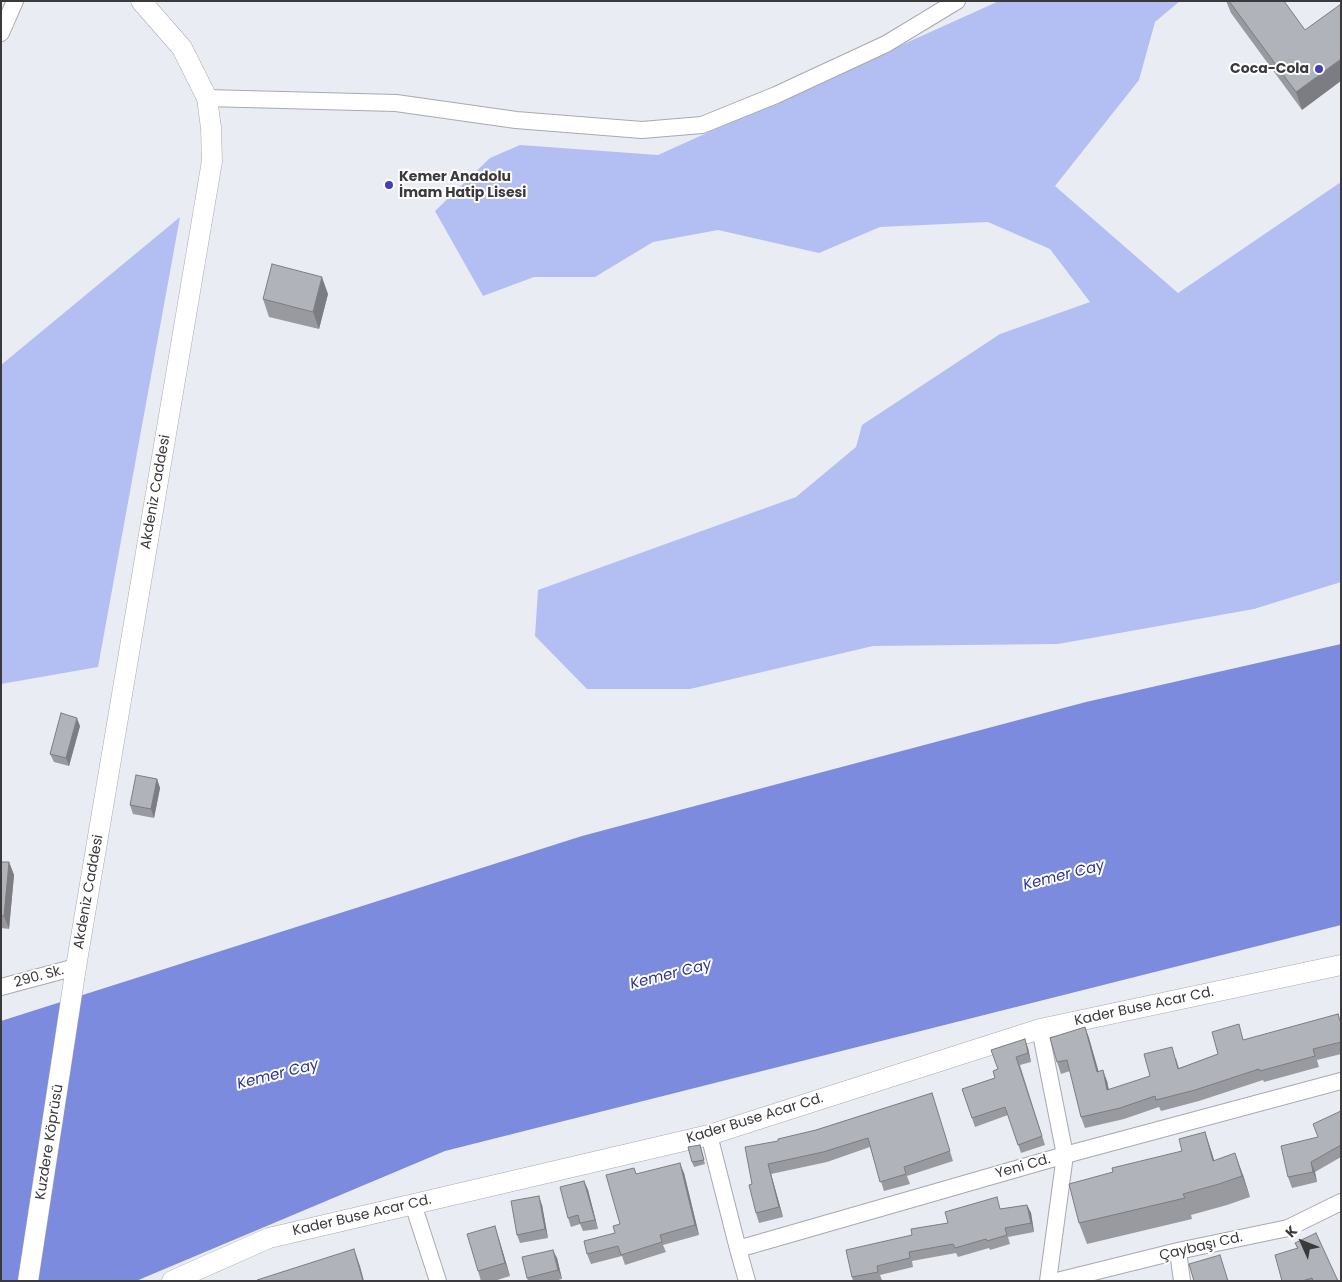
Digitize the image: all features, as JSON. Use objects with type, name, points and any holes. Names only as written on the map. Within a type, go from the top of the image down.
[{"type":"street","points":[[1,33],[16,1]]},
{"type":"street","name":"Akdeniz Caddesi","points":[[72,1003],[76,967],[212,161],[211,128],[207,98],[182,48],[140,1]]},
{"type":"street","points":[[207,98],[396,104],[516,120],[642,130],[702,125],[886,44],[957,1]]},
{"type":"street","name":"Kader Buse Acar Cd.","points":[[172,1281],[268,1238],[709,1135],[1040,1029],[1341,965]]},
{"type":"street","name":"290. Sk.","points":[[1,987],[76,967]]},
{"type":"street","name":"Kuzdere Köprüsü","points":[[28,1281],[72,1003]]},
{"type":"street","points":[[1040,1029],[1064,1155],[1048,1281]]},
{"type":"street","name":"Yeni Cd.","points":[[738,1248],[1064,1155],[1341,1080]]},
{"type":"street","points":[[709,1135],[747,1281]]},
{"type":"street","name":"Çaybaşı Cd.","points":[[1057,1281],[1178,1251],[1288,1228],[1341,1202]]},
{"type":"street","points":[[413,1204],[438,1281]]},
{"type":"street","points":[[1178,1251],[1182,1281]]},
{"type":"shaded area","points":[[999,1],[1180,1],[1155,22],[1139,80],[1055,186],[1178,293],[1341,182],[1341,582],[1254,609],[1058,644],[873,646],[690,689],[587,689],[535,636],[538,590],[796,497],[856,447],[862,425],[1000,334],[1090,302],[1050,249],[988,222],[880,227],[819,253],[718,230],[653,242],[595,277],[534,277],[483,296],[435,211],[490,158],[520,145],[658,155]]},
{"type":"shaded area","points":[[180,217],[98,667],[1,684],[1,365]]},
{"type":"water","name":"Kemer Cay","points":[[1341,644],[1341,925],[445,1151],[136,1281],[1,1281],[1,1021],[582,836],[1086,702]]},
{"type":"building","points":[[1229,1],[1284,1],[1305,30],[1341,4],[1341,59],[1296,92]]},
{"type":"building","points":[[272,264],[322,277],[313,312],[263,299]]},
{"type":"building","points":[[61,713],[77,718],[66,758],[50,754]]},
{"type":"building","points":[[136,775],[157,779],[151,809],[130,805]]},
{"type":"building","points":[[1,862],[9,862],[4,916],[1,916]]},
{"type":"building","points":[[1338,1014],[1341,1024],[1341,1042],[1313,1049],[1315,1056],[1260,1071],[1259,1069],[1195,1090],[1156,1100],[1155,1096],[1120,1108],[1081,1117],[1067,1060],[1057,1062],[1050,1038],[1085,1027],[1097,1072],[1103,1070],[1107,1090],[1150,1076],[1144,1054],[1172,1047],[1178,1069],[1218,1054],[1212,1032],[1239,1024],[1243,1040]]},
{"type":"building","points":[[1025,1039],[1028,1053],[1016,1057],[1042,1136],[1018,1145],[1005,1107],[972,1118],[962,1089],[995,1078],[993,1071],[998,1069],[991,1050]]},
{"type":"building","points":[[932,1093],[950,1151],[904,1167],[906,1174],[880,1182],[868,1138],[823,1152],[768,1164],[779,1207],[756,1213],[749,1185],[752,1184],[745,1147],[778,1141],[778,1139],[816,1130]]},
{"type":"building","points":[[1341,1111],[1341,1145],[1311,1162],[1313,1172],[1288,1177],[1281,1146],[1318,1137],[1313,1124]]},
{"type":"building","points":[[1205,1132],[1213,1161],[1235,1153],[1242,1176],[1183,1194],[1185,1198],[1079,1223],[1069,1184],[1113,1172],[1112,1168],[1182,1151],[1179,1139]]},
{"type":"building","points":[[700,1145],[704,1160],[692,1162],[688,1147]]},
{"type":"building","points":[[680,1163],[695,1225],[660,1235],[662,1242],[621,1255],[618,1246],[587,1254],[584,1241],[615,1233],[613,1226],[620,1224],[606,1175],[634,1168],[636,1174]]},
{"type":"building","points":[[584,1181],[595,1220],[580,1223],[578,1215],[568,1218],[560,1187]]},
{"type":"building","points":[[539,1196],[545,1229],[517,1235],[511,1201]]},
{"type":"building","points":[[997,1197],[1000,1209],[1027,1205],[1031,1223],[1005,1228],[1007,1235],[987,1241],[986,1239],[955,1248],[953,1244],[909,1252],[910,1258],[877,1266],[878,1272],[852,1277],[846,1250],[912,1235],[911,1229],[948,1223],[945,1212]]},
{"type":"building","points":[[495,1226],[505,1263],[478,1271],[467,1234]]},
{"type":"building","points":[[1316,1233],[1338,1281],[1313,1281],[1312,1278],[1302,1281],[1282,1281],[1275,1255],[1298,1248],[1295,1243]]},
{"type":"building","points":[[354,1249],[363,1281],[257,1281],[257,1280]]},
{"type":"building","points":[[553,1250],[558,1270],[527,1278],[522,1257]]},
{"type":"building","points":[[1220,1255],[1228,1281],[1194,1281],[1189,1264]]},
{"type":"place","name":"Coca-Cola","points":[[1319,69]]},
{"type":"place","name":"Kemer Anadolu İmam Hatip Lisesi","points":[[389,185]]}]
